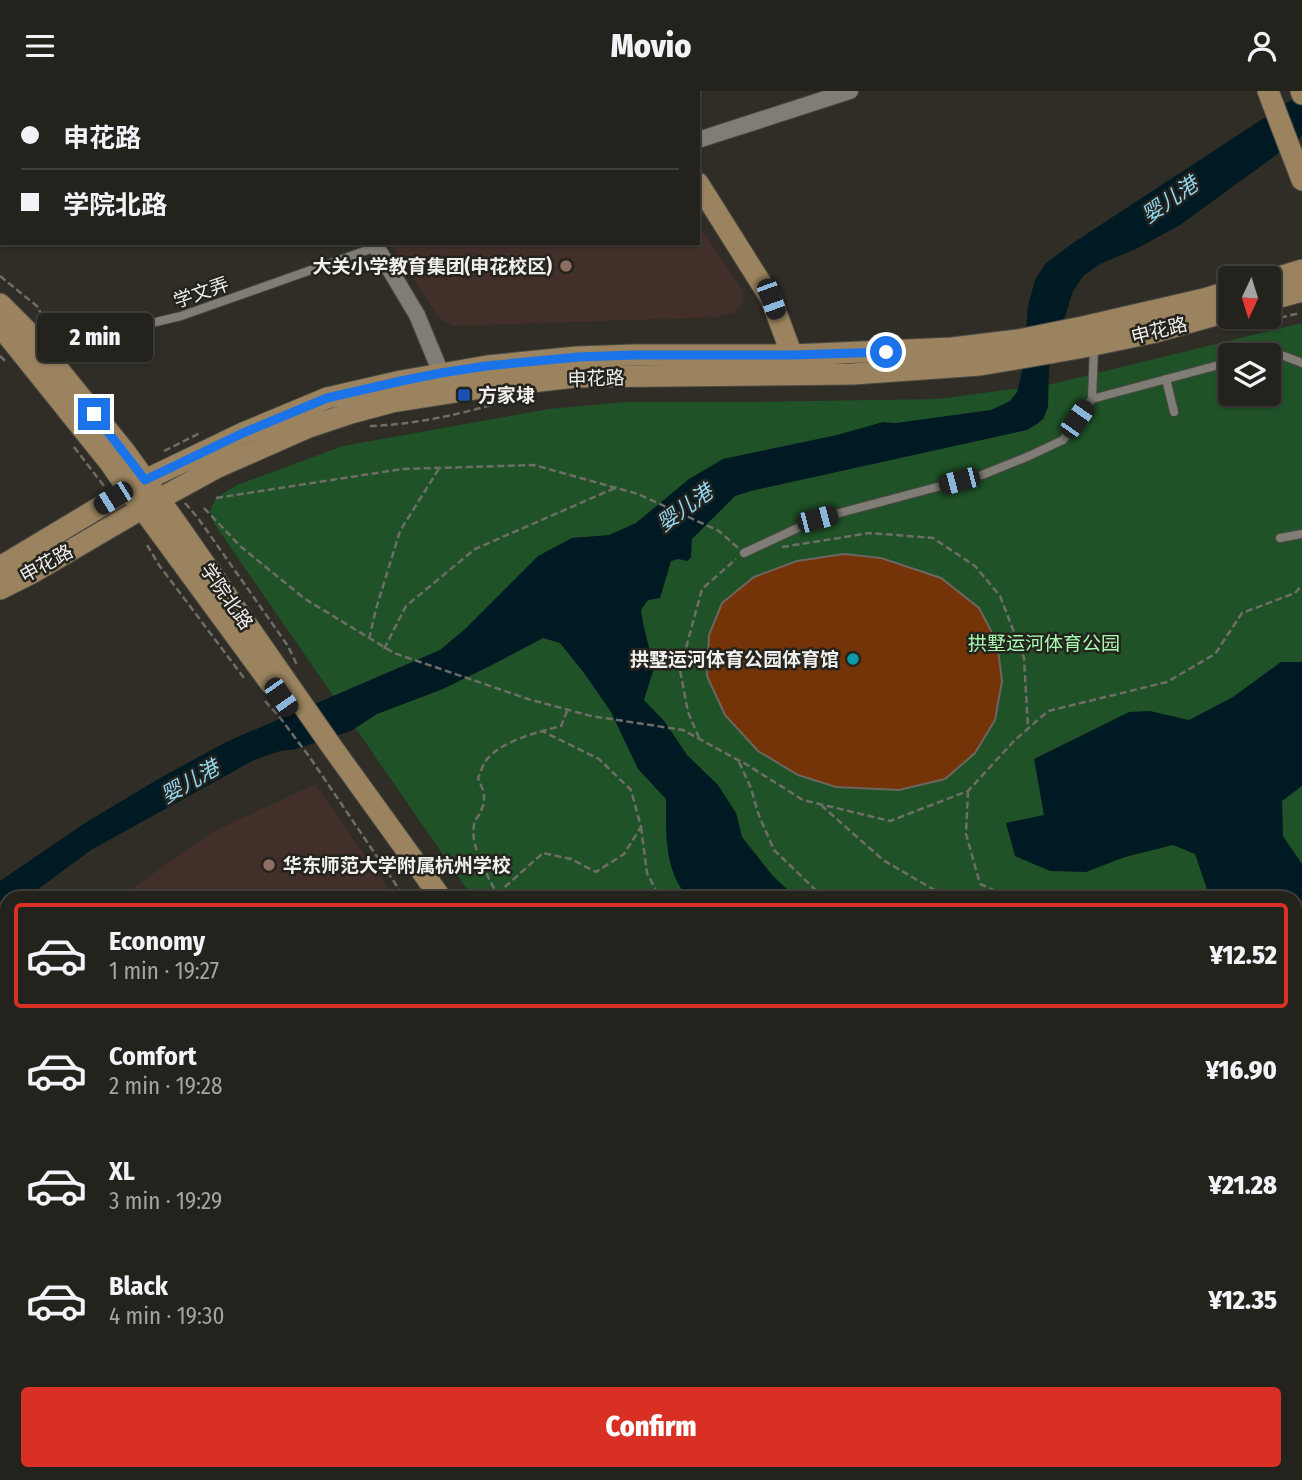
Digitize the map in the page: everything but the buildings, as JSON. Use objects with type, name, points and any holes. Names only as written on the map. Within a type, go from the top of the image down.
[{"type":"main road","points":[[1270,96],[1302,180]]},
{"type":"main road","points":[[700,186],[771,299],[792,355]]},
{"type":"main road","points":[[1281,276],[1302,270]]},
{"type":"main road","points":[[1281,297],[1302,291]]},
{"type":"main road","name":"申花路","points":[[1087,340],[1218,295]]},
{"type":"main road","name":"学院北路","points":[[0,305],[30,334],[117,442],[129,489]]},
{"type":"main road","name":"申花路","points":[[0,567],[129,489],[243,433],[327,398],[401,381],[486,366],[578,357],[792,355],[952,348],[1017,350],[1156,332],[1218,314]]},
{"type":"main road","name":"学院北路","points":[[0,326],[129,489],[151,503],[300,700],[321,753],[419,891]]},
{"type":"main road","name":"申花路","points":[[0,589],[216,468],[341,417],[393,402],[575,377],[853,374],[980,365],[1017,350]]},
{"type":"main road","name":"学院北路","points":[[151,503],[265,688],[435,891]]},
{"type":"street","points":[[700,139],[850,91]]},
{"type":"street","points":[[375,245],[416,315],[441,373]]},
{"type":"lane","name":"学文弄","points":[[30,334],[110,333],[181,316],[375,245]]},
{"type":"lane","points":[[1087,340],[1092,399]]},
{"type":"lane","points":[[1281,356],[1302,363]]},
{"type":"lane","points":[[744,553],[817,519],[982,475],[1063,440],[1092,399],[1218,365]]},
{"type":"lane","points":[[1166,379],[1174,412]]},
{"type":"lane","points":[[1280,538],[1302,534]]},
{"type":"path","points":[[0,356],[9,366]]},
{"type":"path","points":[[369,426],[389,426],[503,402]]},
{"type":"path","points":[[69,440],[129,489]]},
{"type":"path","points":[[216,498],[402,468],[534,465],[638,494],[719,531],[744,553],[702,589],[680,670],[688,712],[699,739]]},
{"type":"path","points":[[369,639],[400,531],[440,467]]},
{"type":"path","points":[[384,649],[406,606],[475,548],[615,488]]},
{"type":"path","points":[[204,508],[240,546],[305,599],[384,649],[479,683],[567,710],[683,730],[803,800],[890,821],[968,791],[1014,741],[1048,711],[1167,682],[1215,654],[1242,613],[1295,593],[1302,585]]},
{"type":"path","points":[[771,549],[870,533],[933,538],[975,566],[1000,596],[1024,658],[1028,728]]},
{"type":"path","points":[[144,540],[159,565],[245,679]]},
{"type":"path","points":[[265,688],[278,715],[321,753],[401,891]]},
{"type":"path","points":[[495,891],[475,846],[473,825],[483,805],[485,794],[478,778],[487,759],[505,745],[561,726],[567,710]]},
{"type":"path","points":[[542,731],[599,759],[631,790],[641,827],[647,873],[656,891]]},
{"type":"path","points":[[738,760],[774,850],[817,891]]},
{"type":"path","points":[[968,791],[966,834],[980,884],[996,891]]},
{"type":"path","points":[[820,804],[883,860],[936,891]]},
{"type":"path","points":[[503,891],[543,853],[571,859],[596,872],[624,854],[641,827]]},
{"type":"shaded area","name":"大关小学教育集团(申花校区)","points":[[700,227],[742,289],[743,302],[734,313],[716,317],[454,326],[443,321],[392,245],[700,245]]},
{"type":"shaded area","name":"华东师范大学附属杭州学校","points":[[315,784],[390,891],[128,891],[213,832]]},
{"type":"green space","name":"拱墅运河体育公园","points":[[1302,323],[1302,891],[468,891],[213,522],[210,511],[216,498],[237,485],[343,446],[549,409],[624,402],[937,399],[1052,384],[1218,343],[1218,406],[1281,406],[1281,343],[1220,343]]},
{"type":"water","name":"婴儿港","points":[[1302,93],[1302,136],[1180,225],[1136,249],[1102,263],[1084,275],[1073,291],[1049,368],[1048,407],[1043,419],[1037,424],[1027,430],[735,496],[692,539],[691,557],[688,561],[671,561],[660,598],[648,600],[641,610],[654,668],[644,700],[665,722],[687,755],[718,785],[736,813],[742,837],[772,875],[789,891],[683,891],[675,877],[668,851],[666,799],[638,769],[611,712],[584,673],[560,643],[543,638],[443,689],[377,714],[351,731],[254,760],[91,850],[35,891],[0,891],[0,881],[85,823],[226,742],[440,650],[465,629],[538,556],[572,538],[609,535],[636,523],[689,479],[723,459],[837,435],[883,422],[896,423],[991,410],[1010,401],[1017,392],[1022,372],[1028,306],[1035,280],[1046,263]]},
{"type":"water","points":[[1281,662],[1302,662],[1302,786],[1282,801],[1283,836],[1302,864],[1302,891],[1208,891],[1195,854],[1173,845],[1125,857],[1086,872],[1050,871],[1015,856],[1006,823],[1044,815],[1034,759],[1129,712],[1150,711],[1189,720],[1233,697]]},
{"type":"place","name":"大关小学教育集团(申花校区)","points":[[566,266]]},
{"type":"place","name":"方家埭","points":[[464,395]]},
{"type":"place","name":"拱墅运河体育公园体育馆","points":[[853,659]]},
{"type":"place","name":"华东师范大学附属杭州学校","points":[[269,865]]},
{"type":"route","points":[[94,414],[145,480],[243,433],[327,398],[441,373],[578,357],[886,352]]}]
